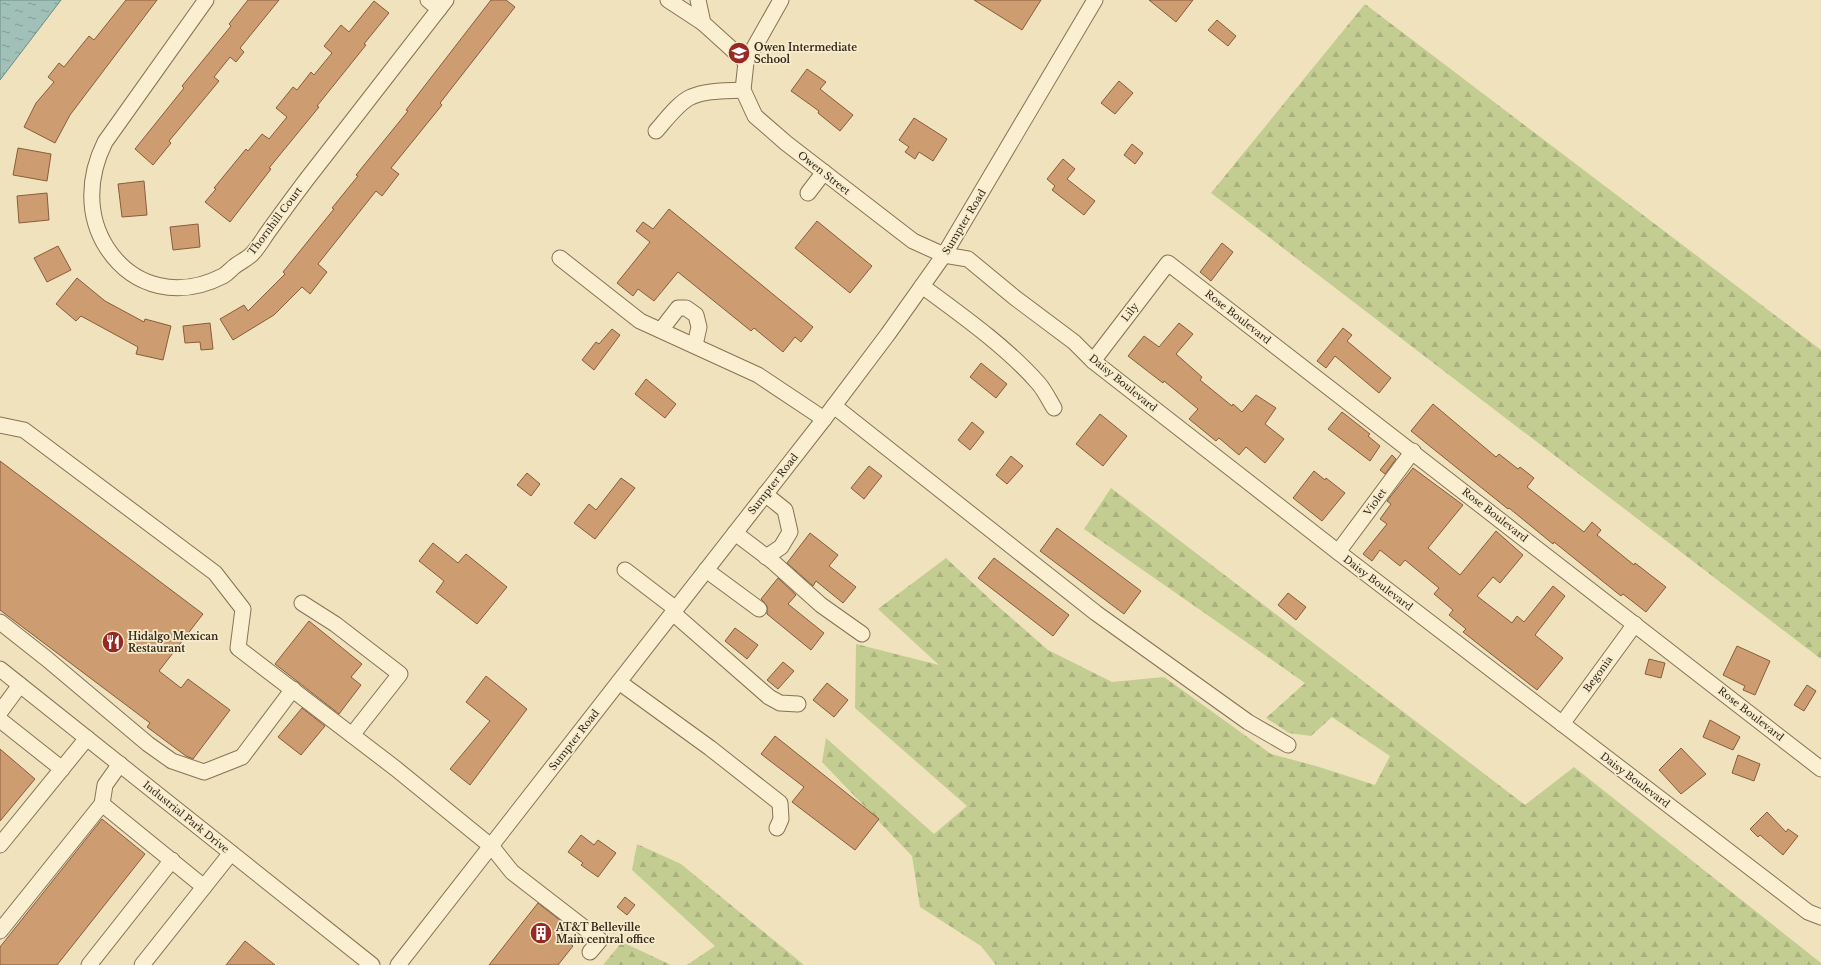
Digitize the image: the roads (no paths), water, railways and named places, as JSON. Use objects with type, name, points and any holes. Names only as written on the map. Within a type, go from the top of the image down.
[{"type":"street","name":"Thornhill Court","points":[[206,0],[105,142],[98,156],[93,172],[91,189],[93,210],[104,242],[113,256],[124,268],[141,280],[168,288],[198,286],[225,275],[252,254],[438,3]]},
{"type":"street","points":[[668,0],[703,23],[746,62],[781,0]]},
{"type":"street","points":[[698,0],[703,23]]},
{"type":"street","name":"Sumpter Road","points":[[398,965],[492,847],[824,419],[922,286],[944,255],[1095,0]]},
{"type":"street","name":"Owen Street","points":[[746,62],[744,90],[754,116],[913,241],[944,255]]},
{"type":"street","points":[[656,131],[672,113],[691,97],[711,92],[744,90]]},
{"type":"street","points":[[808,193],[824,172]]},
{"type":"street","name":"Daisy Boulevard","points":[[944,255],[968,259],[1014,297],[1074,342],[1093,361],[1338,552],[1808,912],[1817,915]]},
{"type":"street","points":[[560,258],[640,321],[758,375],[824,419]]},
{"type":"street","name":"Lily","points":[[1093,361],[1168,263]]},
{"type":"street","name":"Rose Boulevard","points":[[1168,263],[1413,451],[1821,769]]},
{"type":"street","points":[[922,286],[972,323],[1022,367],[1040,385],[1054,408]]},
{"type":"street","points":[[662,330],[678,308],[686,308],[696,315],[699,328],[695,345]]},
{"type":"street","points":[[834,406],[1096,613],[1248,722],[1288,745]]},
{"type":"street","points":[[0,426],[24,430],[215,573],[243,609],[238,648],[352,735],[492,847],[512,872],[600,940],[590,952]]},
{"type":"street","name":"Violet","points":[[1338,552],[1413,451]]},
{"type":"street","points":[[765,494],[785,510],[790,532],[781,547],[766,557]]},
{"type":"street","points":[[735,533],[766,557],[821,605],[862,634]]},
{"type":"street","points":[[625,570],[674,611],[769,696],[780,703],[798,704]]},
{"type":"street","points":[[706,570],[759,609]]},
{"type":"street","points":[[302,604],[335,624],[400,674],[352,735]]},
{"type":"street","points":[[0,622],[47,659],[148,744],[172,761],[204,772],[242,756],[292,689]]},
{"type":"street","name":"Begonia","points":[[1562,724],[1635,624]]},
{"type":"street","name":"Industrial Park Drive","points":[[0,669],[372,965]]},
{"type":"street","points":[[619,682],[710,748],[780,803],[781,819],[777,828]]},
{"type":"street","points":[[0,712],[20,685]]},
{"type":"street","points":[[0,720],[62,769]]},
{"type":"street","points":[[0,845],[87,738]]},
{"type":"street","points":[[0,931],[102,804],[104,785],[120,764]]},
{"type":"street","points":[[102,804],[204,887]]},
{"type":"street","points":[[148,963],[231,853]]},
{"type":"street","points":[[89,965],[172,860]]},
{"type":"water","points":[[0,0],[61,0],[0,80]]},
{"type":"place","name":"Owen Intermediate School","points":[[739,53]]},
{"type":"place","name":"Hidalgo Mexican Restaurant","points":[[113,642]]},
{"type":"place","name":"AT&T Belleville Main central office","points":[[541,933]]}]
